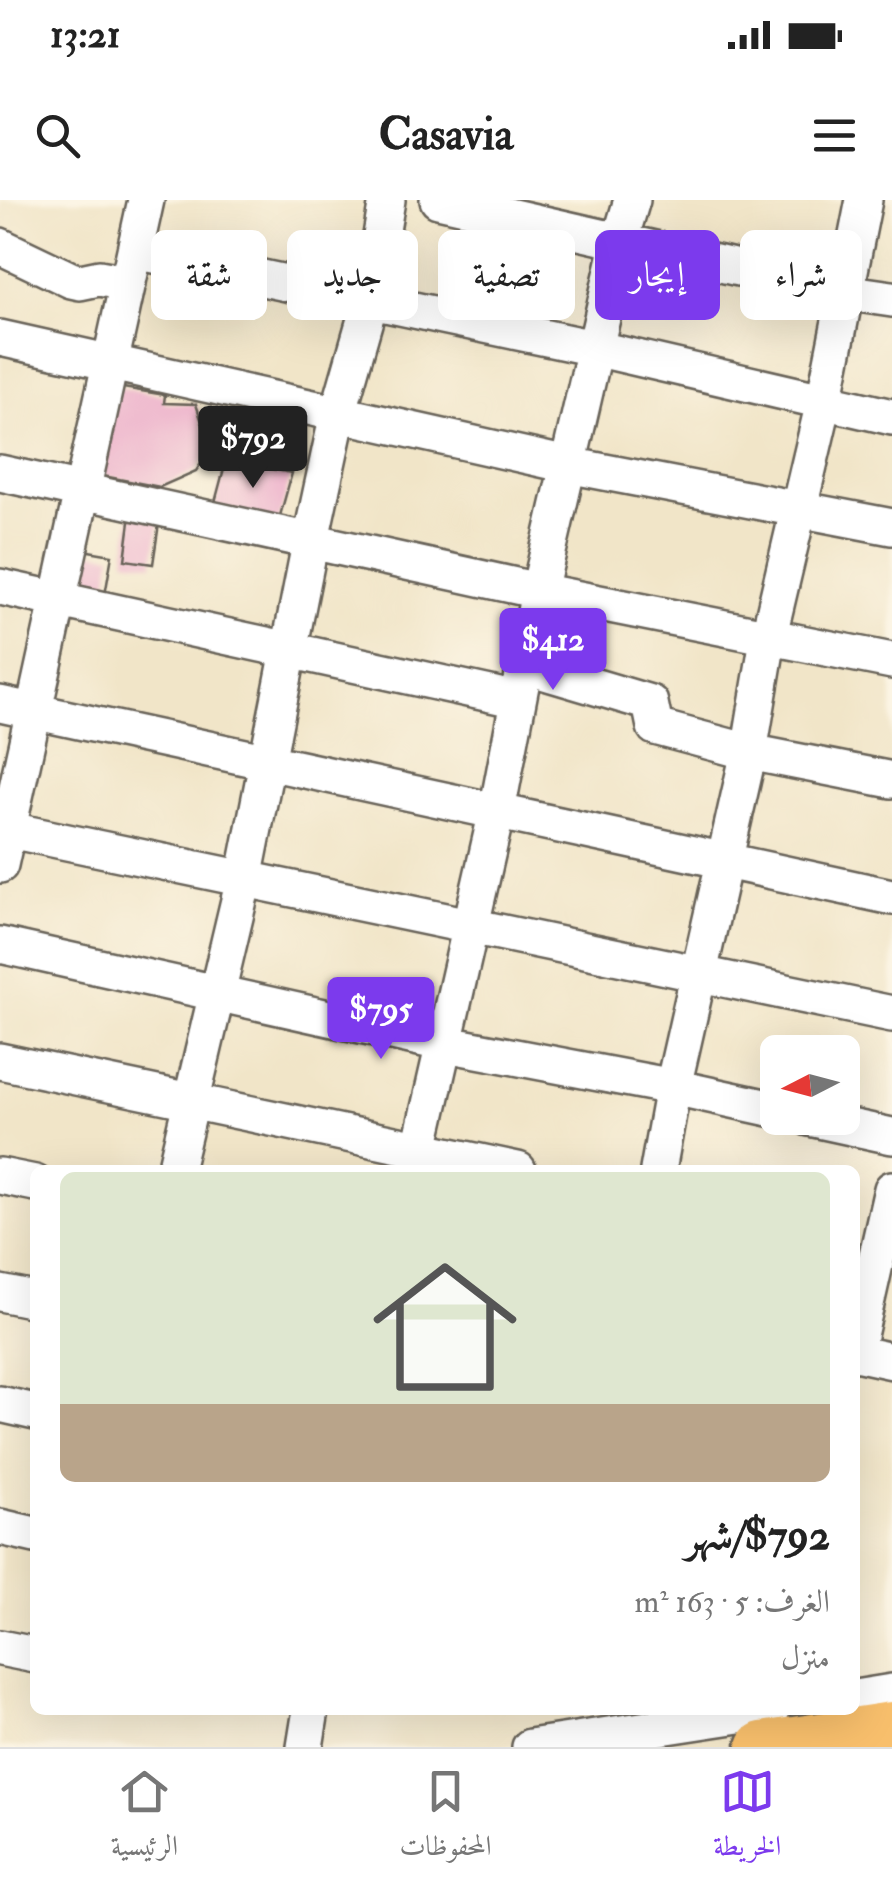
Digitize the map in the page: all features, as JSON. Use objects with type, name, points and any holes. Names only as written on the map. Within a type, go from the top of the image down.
[{"type":"highway","points":[[762,1747],[892,1727]]},
{"type":"street","points":[[0,865],[4,829],[36,711],[146,200]]},
{"type":"street","points":[[382,230],[387,200]]},
{"type":"street","points":[[438,200],[595,235]]},
{"type":"street","points":[[623,230],[632,200]]},
{"type":"street","points":[[857,230],[864,200]]},
{"type":"street","points":[[0,246],[80,282],[131,267],[287,290]]},
{"type":"street","points":[[862,295],[892,299]]},
{"type":"street","points":[[418,312],[892,417]]},
{"type":"street","points":[[176,1165],[244,878],[338,414],[365,320]]},
{"type":"street","points":[[417,1159],[446,1044],[601,320]]},
{"type":"street","points":[[659,1165],[749,752],[768,638],[801,508],[839,320]]},
{"type":"street","points":[[0,338],[568,465],[892,527]]},
{"type":"street","points":[[0,473],[540,591],[892,661]]},
{"type":"street","points":[[0,587],[518,700]]},
{"type":"street","points":[[524,666],[650,703],[654,727],[749,752],[892,780]]},
{"type":"street","points":[[0,704],[892,898]]},
{"type":"street","points":[[4,829],[892,1014]]},
{"type":"street","points":[[0,945],[446,1044],[760,1106]]},
{"type":"street","points":[[0,1061],[192,1102],[417,1159],[472,1165]]},
{"type":"street","points":[[860,1129],[892,1136]]},
{"type":"street","points":[[0,1176],[30,1182]]},
{"type":"street","points":[[860,1326],[876,1241],[892,1189]]},
{"type":"street","points":[[0,1293],[30,1299]]},
{"type":"street","points":[[860,1353],[892,1361]]},
{"type":"street","points":[[0,1404],[30,1411]]},
{"type":"street","points":[[0,1527],[30,1533]]},
{"type":"street","points":[[0,1648],[30,1653]]},
{"type":"street","points":[[860,1697],[892,1692]]},
{"type":"street","points":[[305,1747],[310,1715]]},
{"type":"street","points":[[530,1747],[609,1722],[704,1715]]},
{"type":"building","points":[[111,386],[165,395],[164,403],[196,404],[211,449],[196,471],[160,487],[93,474]]},
{"type":"building","points":[[226,461],[292,473],[278,523],[214,506]]},
{"type":"building","points":[[132,506],[161,510],[153,564],[125,560]]},
{"type":"building","points":[[83,550],[112,555],[104,601],[75,595]]}]
